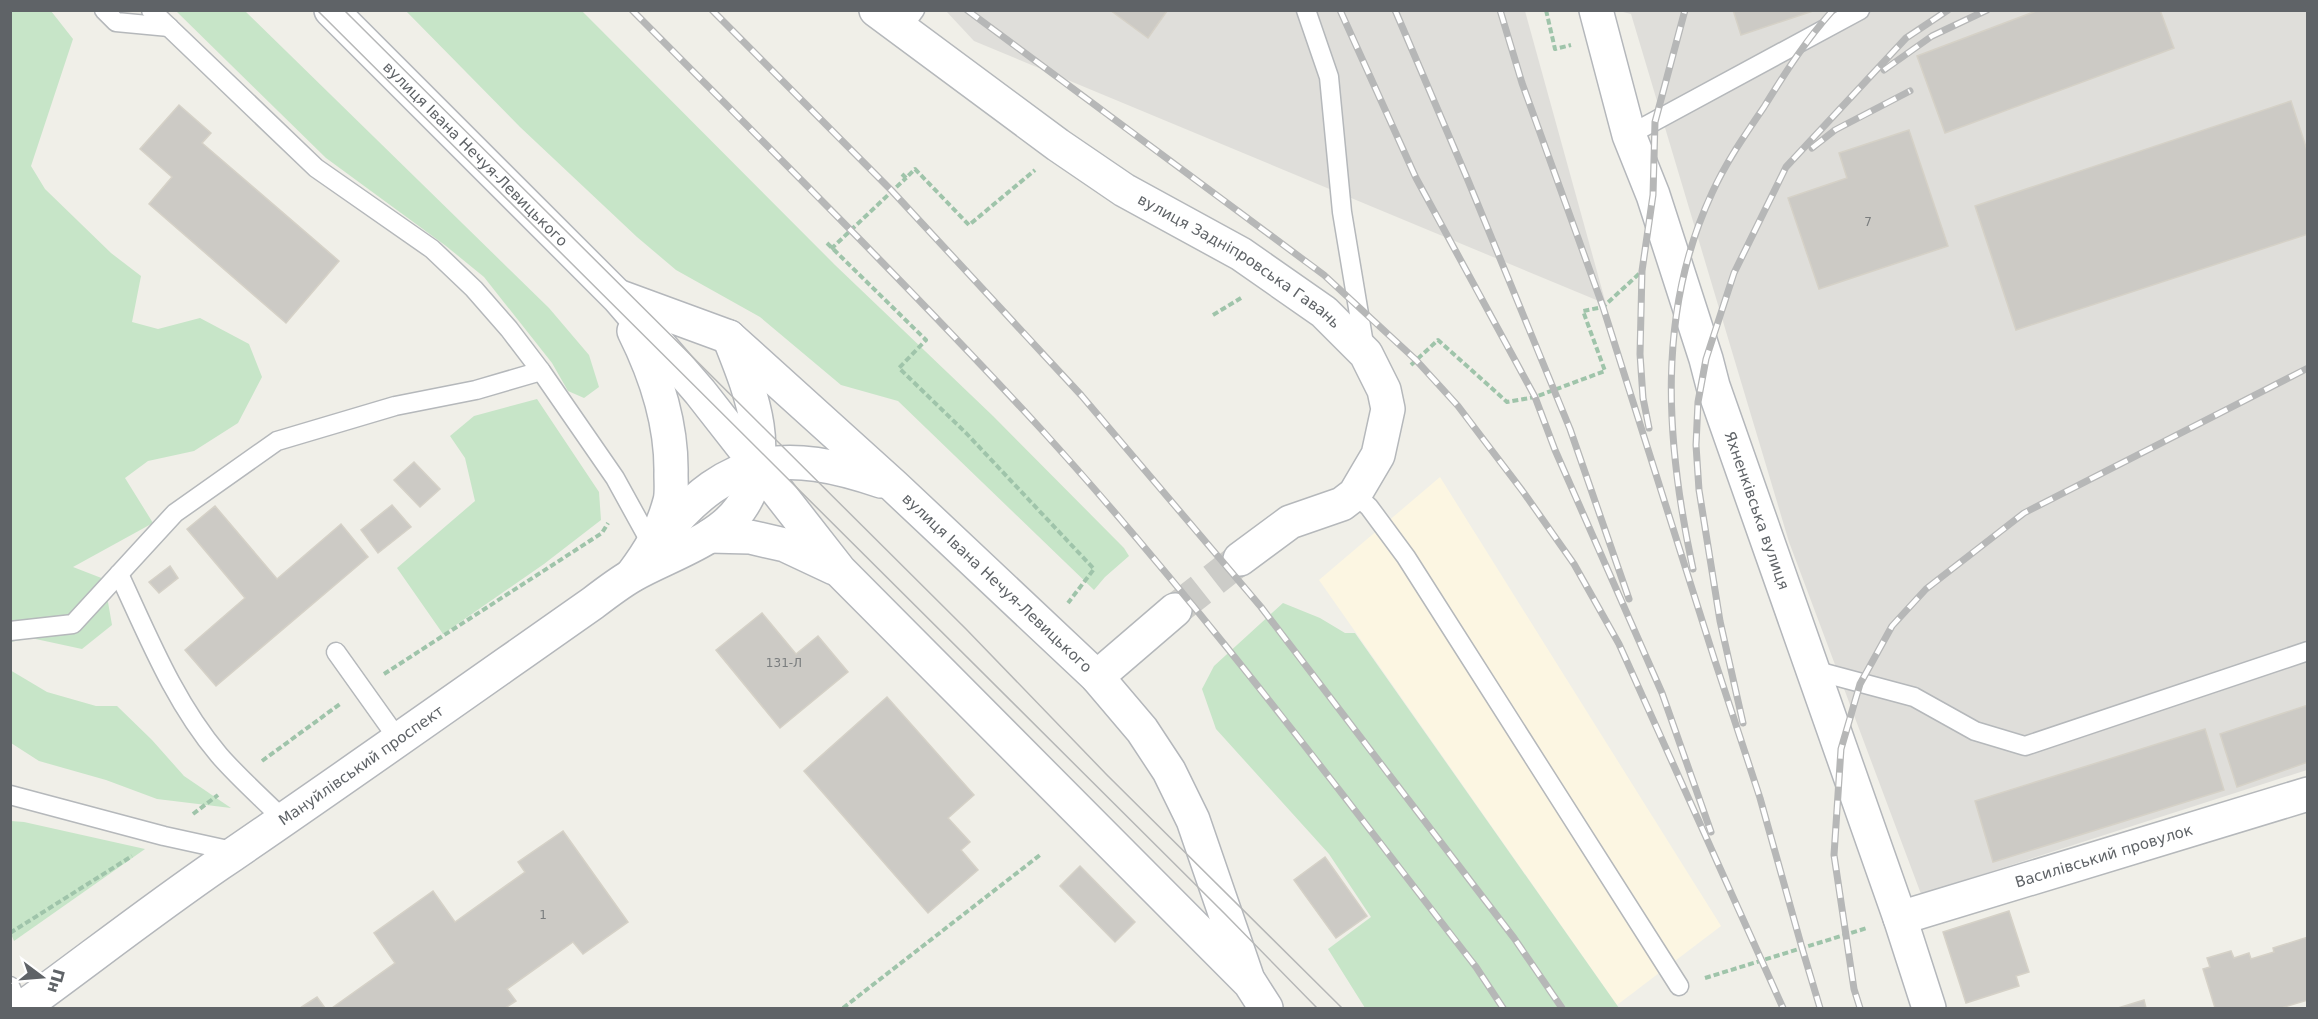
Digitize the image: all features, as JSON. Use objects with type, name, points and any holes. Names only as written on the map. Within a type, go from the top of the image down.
[{"type":"main road","name":"вулиця Івана Нечуя-Левицького","points":[[331,10],[618,297],[700,392],[840,571],[1258,996]]},
{"type":"main road","name":"Яхненківська вулиця","points":[[1596,10],[1629,135],[1653,195],[1713,386],[1900,918],[1929,1008]]},
{"type":"main road","name":"вулиця Задніпровська Гавань","points":[[897,17],[1058,145],[1124,190],[1249,260],[1324,312],[1366,354],[1384,390],[1388,409],[1378,455],[1355,494]]},
{"type":"main road","name":"вулиця Івана Нечуя-Левицького","points":[[618,297],[729,337],[894,486],[1097,677],[1142,730],[1169,771],[1193,820],[1258,996]]},
{"type":"main road","points":[[618,297],[646,355],[663,405],[671,456],[671,499],[653,547]]},
{"type":"main road","points":[[710,536],[740,510],[758,465],[757,423],[744,377],[729,337]]},
{"type":"main road","points":[[632,576],[682,512],[704,492],[734,474],[758,465],[797,462],[842,468],[894,486]]},
{"type":"main road","points":[[1240,559],[1290,522],[1342,504],[1355,494]]},
{"type":"main road","points":[[710,536],[750,537],[785,545],[840,571]]},
{"type":"main road","name":"Мануйлівський проспект","points":[[21,1008],[237,852],[632,576],[710,536]]},
{"type":"main road","points":[[1097,677],[1175,610]]},
{"type":"main road","name":"Василівський провулок","points":[[1900,918],[2307,794]]},
{"type":"lane","points":[[104,10],[116,22],[169,27]]},
{"type":"lane","points":[[151,10],[316,168],[432,249],[474,289],[541,371],[615,478],[653,547]]},
{"type":"lane","points":[[1306,10],[1329,76],[1342,212],[1366,354]]},
{"type":"lane","points":[[1629,135],[1860,10]]},
{"type":"lane","points":[[10,631],[73,624],[176,513],[277,441],[395,406],[476,390],[541,371]]},
{"type":"lane","points":[[1355,494],[1368,507],[1406,557],[1679,986]]},
{"type":"lane","points":[[119,574],[167,675],[186,709],[219,755],[284,820]]},
{"type":"lane","points":[[1813,670],[1914,698],[1975,731],[2025,746],[2307,651]]},
{"type":"lane","points":[[336,652],[398,739]]},
{"type":"lane","points":[[10,795],[164,836],[237,852]]},
{"type":"lane","points":[[10,986],[21,1008]]},
{"type":"path","points":[[831,249],[915,169],[969,225],[1033,172],[1058,145]]},
{"type":"path","points":[[902,174],[906,178]]},
{"type":"path","points":[[827,243],[926,340],[899,368],[966,433],[1094,568],[1067,605]]},
{"type":"path","points":[[1384,390],[1438,340],[1507,402],[1553,391],[1605,371],[1583,311],[1604,307],[1642,271],[1682,284]]},
{"type":"path","points":[[10,933],[164,836],[362,688],[602,533]]},
{"type":"path","points":[[843,1008],[1040,855]]},
{"type":"path","points":[[1679,986],[1900,918]]},
{"type":"shaded area","points":[[946,11],[1525,11],[1606,304],[974,41]]},
{"type":"shaded area","points":[[1619,11],[2307,11],[2307,770],[1921,894],[1789,542],[1631,14]]},
{"type":"shaded area","points":[[1440,477],[1721,926],[1617,1005],[1319,580]]},
{"type":"green space","points":[[11,11],[51,11],[73,39],[31,166],[45,189],[111,253],[141,276],[132,322],[158,329],[200,318],[249,344],[262,377],[238,423],[194,451],[148,461],[125,478],[153,523],[73,567],[104,579],[112,625],[82,649],[31,638],[11,642]]},
{"type":"green space","points":[[176,11],[245,11],[549,308],[589,355],[599,387],[584,398],[568,391],[552,363],[484,277],[446,246],[326,158]]},
{"type":"green space","points":[[406,11],[582,11],[835,265],[993,416],[1124,548],[1129,556],[1094,590],[898,401],[841,385],[760,317],[676,270],[637,237],[520,127]]},
{"type":"green space","points":[[537,399],[599,492],[601,520],[544,564],[443,634],[397,568],[475,501],[465,458],[450,436],[474,416]]},
{"type":"green space","points":[[1283,603],[1320,618],[1345,633],[1355,633],[1619,1008],[1365,1008],[1328,949],[1371,917],[1329,854],[1216,729],[1202,689],[1214,666]]},
{"type":"green space","points":[[10,670],[47,692],[96,706],[117,706],[184,776],[231,808],[157,799],[106,780],[39,761],[11,743]]},
{"type":"green space","points":[[11,821],[145,849],[14,941],[10,932]]},
{"type":"building","points":[[1110,10],[1167,10],[1167,11],[1148,38]]},
{"type":"building","points":[[1733,10],[1816,10],[1741,35]]},
{"type":"building","points":[[2039,10],[2160,10],[2174,48],[1945,133],[1917,56]]},
{"type":"building","points":[[2291,101],[2308,153],[2308,234],[2016,330],[1975,206]]},
{"type":"building","points":[[179,105],[211,133],[202,143],[339,261],[286,323],[149,204],[172,177],[140,149]]},
{"type":"building","points":[[1909,130],[1948,246],[1819,289],[1788,198],[1847,178],[1839,153]]},
{"type":"building","points":[[414,462],[440,489],[420,507],[394,480]]},
{"type":"building","points":[[392,505],[411,527],[378,553],[361,530]]},
{"type":"building","points":[[215,506],[277,579],[341,524],[368,557],[216,686],[185,650],[245,598],[187,529]]},
{"type":"building","points":[[170,566],[178,578],[159,593],[149,582]]},
{"type":"building","points":[[762,613],[796,654],[818,636],[848,672],[780,728],[716,650]]},
{"type":"building","points":[[887,697],[974,795],[948,818],[970,842],[961,850],[978,870],[928,913],[804,771]]},
{"type":"building","points":[[2308,705],[2308,762],[2237,787],[2220,734]]},
{"type":"building","points":[[2205,729],[2224,790],[1993,862],[1975,801]]},
{"type":"building","points":[[563,831],[628,922],[583,954],[573,942],[507,989],[516,1001],[505,1008],[332,1008],[395,963],[374,933],[433,891],[455,922],[525,872],[518,862]]},
{"type":"building","points":[[1325,857],[1367,916],[1336,938],[1294,880]]},
{"type":"building","points":[[1080,866],[1135,922],[1115,942],[1060,886]]},
{"type":"building","points":[[2009,911],[2029,972],[2016,976],[2019,986],[1966,1003],[1943,932]]},
{"type":"building","points":[[2308,937],[2308,1000],[2281,1008],[2215,1008],[2203,969],[2210,967],[2207,958],[2231,951],[2234,958],[2249,953],[2251,959],[2274,952],[2273,948]]},
{"type":"building","points":[[317,997],[325,1008],[300,1008]]},
{"type":"building","points":[[2144,1000],[2146,1008],[2118,1008]]},
{"type":"tunnel","points":[[1175,610],[1240,559]]},
{"type":"tram line","points":[[317,10],[1317,1008]]},
{"type":"tram line","points":[[344,10],[966,629],[1107,775],[1342,1008]]},
{"type":"railway","points":[[632,10],[940,322],[1098,493],[1209,625],[1317,761],[1476,967],[1503,1008]]},
{"type":"railway","points":[[712,10],[892,191],[1081,395],[1261,607],[1514,938],[1562,1008]]},
{"type":"railway","points":[[967,10],[1324,275],[1416,360],[1458,406],[1574,564],[1619,644],[1783,1008]]},
{"type":"railway","points":[[1340,10],[1416,178],[1535,397],[1555,450],[1662,693],[1711,832]]},
{"type":"railway","points":[[1395,10],[1570,429],[1629,599]]},
{"type":"railway","points":[[1500,10],[1522,83],[1603,307],[1760,798],[1820,1008]]},
{"type":"railway","points":[[1649,428],[1643,398],[1640,354],[1642,271],[1653,195],[1655,122],[1685,10]]},
{"type":"railway","points":[[1693,569],[1684,522],[1672,426],[1671,379],[1674,331],[1682,285],[1694,238],[1723,170],[1796,57],[1833,10]]},
{"type":"railway","points":[[1743,723],[1720,621],[1699,490],[1696,445],[1698,402],[1706,359],[1734,273],[1786,167],[1906,38],[1948,10]]},
{"type":"railway","points":[[1884,70],[1932,36],[1987,10]]},
{"type":"railway","points":[[1812,148],[1835,130],[1910,91]]},
{"type":"railway","points":[[1860,1008],[1854,989],[1834,855],[1841,749],[1860,684],[1892,626],[1926,589],[2024,513],[2308,368]]}]
